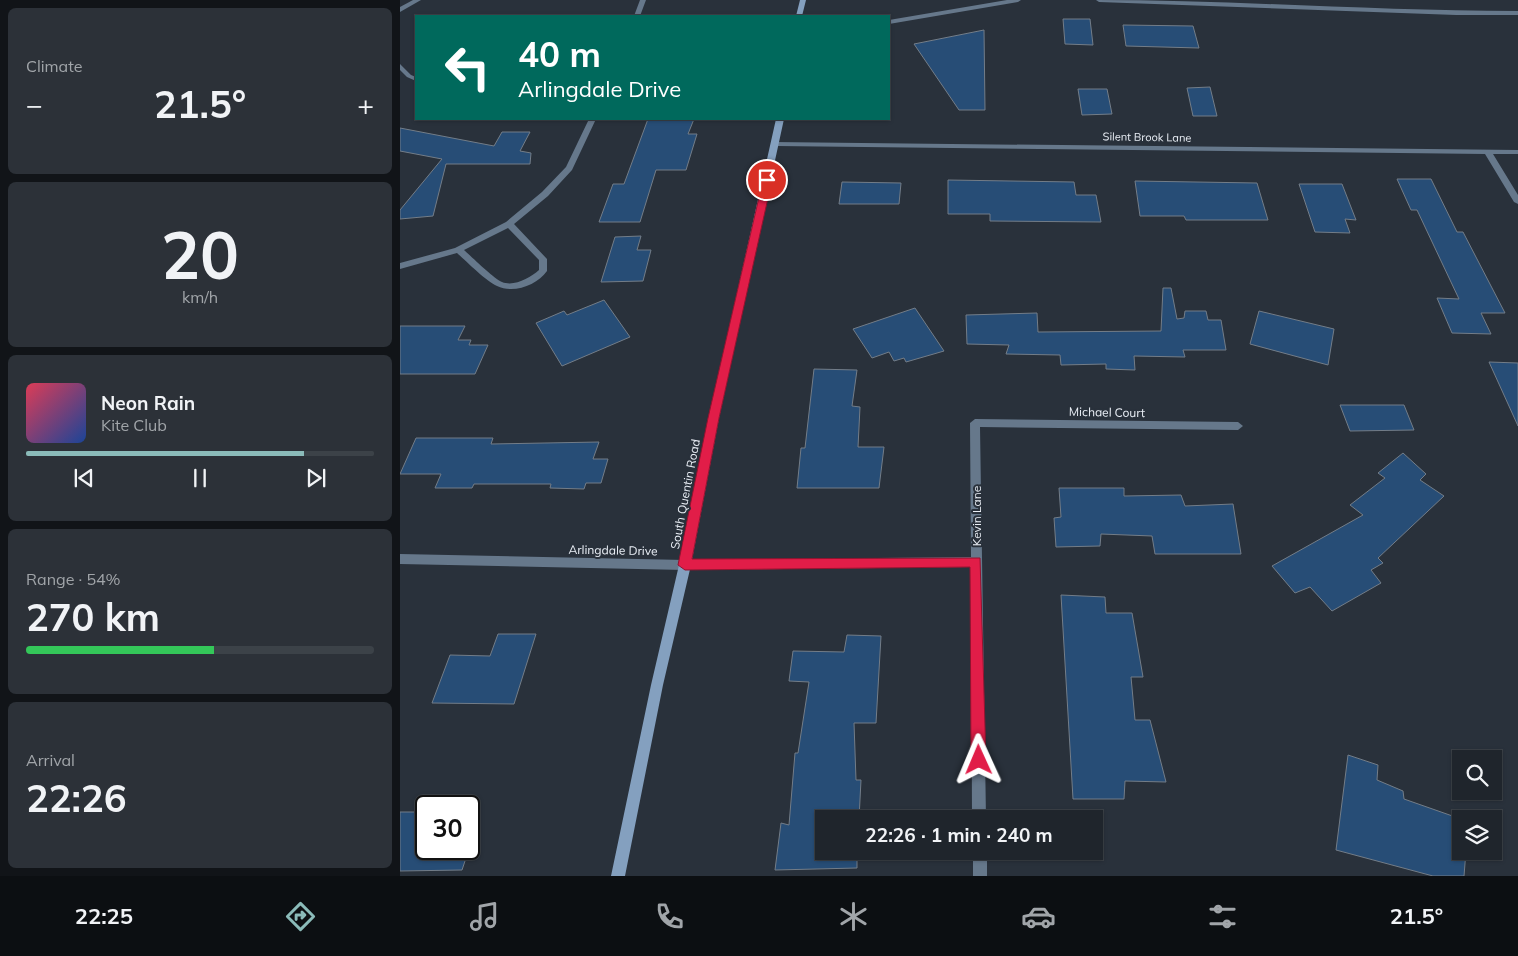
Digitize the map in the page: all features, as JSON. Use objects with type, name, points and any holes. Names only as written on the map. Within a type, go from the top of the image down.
[{"type":"main road","points":[[799,15],[803,0]]},
{"type":"main road","name":"South Quentin Road","points":[[618,876],[657,685],[685,565],[714,418],[780,120]]},
{"type":"street","points":[[400,10],[418,0]]},
{"type":"street","points":[[637,15],[643,0]]},
{"type":"street","points":[[890,22],[1018,0]]},
{"type":"street","points":[[1099,0],[1456,13],[1518,13]]},
{"type":"street","points":[[400,66],[409,76],[415,79]]},
{"type":"street","points":[[400,266],[458,250],[509,224],[545,194],[569,168],[592,120]]},
{"type":"street","name":"Silent Brook Lane","points":[[776,144],[1518,152]]},
{"type":"street","points":[[1488,152],[1518,202]]},
{"type":"street","points":[[458,250],[499,284],[507,286],[528,283],[543,271],[543,258],[509,224]]},
{"type":"street","name":"Michael Court","points":[[975,423],[1238,426]]},
{"type":"street","name":"Kevin Lane","points":[[975,423],[980,810]]},
{"type":"street","name":"Arlingdale Drive","points":[[400,559],[685,565],[976,562]]},
{"type":"street","points":[[980,860],[980,876]]},
{"type":"building","points":[[1063,19],[1090,19],[1093,45],[1065,44]]},
{"type":"building","points":[[1123,25],[1193,26],[1199,48],[1126,46]]},
{"type":"building","points":[[984,30],[985,110],[959,110],[914,44]]},
{"type":"building","points":[[1210,87],[1217,116],[1193,116],[1187,88]]},
{"type":"building","points":[[1078,89],[1107,89],[1112,114],[1082,115]]},
{"type":"building","points":[[648,120],[694,120],[688,134],[697,134],[686,170],[656,170],[640,222],[599,222],[613,184],[624,184]]},
{"type":"building","points":[[400,128],[494,146],[502,132],[530,132],[520,151],[531,153],[530,164],[446,164],[433,216],[400,219],[400,210],[442,159],[400,151]]},
{"type":"building","points":[[1397,179],[1431,179],[1457,232],[1463,232],[1505,313],[1481,313],[1491,334],[1452,333],[1437,298],[1459,299],[1417,210],[1411,210]]},
{"type":"building","points":[[948,180],[1074,182],[1076,195],[1096,195],[1101,222],[990,221],[990,214],[948,214]]},
{"type":"building","points":[[1135,181],[1257,183],[1268,220],[1186,220],[1184,216],[1140,216]]},
{"type":"building","points":[[842,182],[901,183],[899,204],[839,204]]},
{"type":"building","points":[[1299,184],[1342,184],[1356,220],[1345,219],[1350,233],[1315,232]]},
{"type":"building","points":[[641,236],[637,250],[651,250],[643,281],[601,282],[615,237]]},
{"type":"building","points":[[1163,288],[1171,288],[1177,319],[1184,318],[1185,311],[1206,311],[1208,320],[1221,320],[1226,350],[1183,350],[1185,357],[1134,356],[1135,370],[1106,369],[1106,364],[1061,365],[1060,355],[1006,354],[1009,345],[967,344],[966,315],[1037,313],[1038,332],[1161,331]]},
{"type":"building","points":[[604,300],[630,337],[562,366],[536,323],[564,311],[567,315]]},
{"type":"building","points":[[915,308],[944,351],[906,362],[904,358],[894,361],[889,352],[872,358],[853,329]]},
{"type":"building","points":[[1259,311],[1334,329],[1328,365],[1250,344]]},
{"type":"building","points":[[400,326],[465,326],[458,340],[471,340],[469,345],[488,345],[475,374],[400,374]]},
{"type":"building","points":[[1489,362],[1518,363],[1518,426]]},
{"type":"building","points":[[814,369],[857,370],[852,406],[860,407],[858,447],[884,447],[879,488],[797,488],[801,448],[805,448]]},
{"type":"building","points":[[1340,405],[1404,405],[1414,430],[1350,431]]},
{"type":"building","points":[[416,438],[493,438],[491,444],[599,442],[593,459],[608,459],[601,483],[586,483],[584,489],[550,488],[551,484],[474,484],[472,488],[435,488],[441,474],[400,474]]},
{"type":"building","points":[[1403,453],[1426,474],[1420,480],[1444,496],[1378,558],[1383,563],[1371,570],[1381,583],[1332,611],[1310,587],[1295,593],[1272,566],[1363,515],[1350,505],[1385,478],[1378,473]]},
{"type":"building","points":[[1059,488],[1124,488],[1124,496],[1181,495],[1185,506],[1233,504],[1241,554],[1155,554],[1152,536],[1101,534],[1100,546],[1056,547],[1054,518],[1061,517]]},
{"type":"building","points":[[1061,595],[1105,597],[1106,613],[1132,613],[1143,677],[1131,677],[1135,720],[1150,720],[1166,782],[1125,781],[1124,799],[1073,799]]},
{"type":"building","points":[[498,634],[536,634],[514,704],[432,703],[450,655],[490,656]]},
{"type":"building","points":[[847,635],[881,636],[876,723],[854,723],[856,780],[861,780],[859,810],[815,810],[815,860],[857,860],[857,868],[775,870],[781,823],[789,825],[795,753],[798,753],[809,682],[789,681],[793,651],[844,652]]},
{"type":"building","points":[[1348,755],[1378,765],[1377,780],[1403,791],[1404,799],[1452,816],[1452,860],[1465,860],[1464,876],[1433,876],[1336,850]]},
{"type":"building","points":[[400,812],[415,812],[415,860],[465,860],[462,870],[400,871]]},
{"type":"route","points":[[767,180],[714,418],[685,565],[976,562],[979,760]]}]
